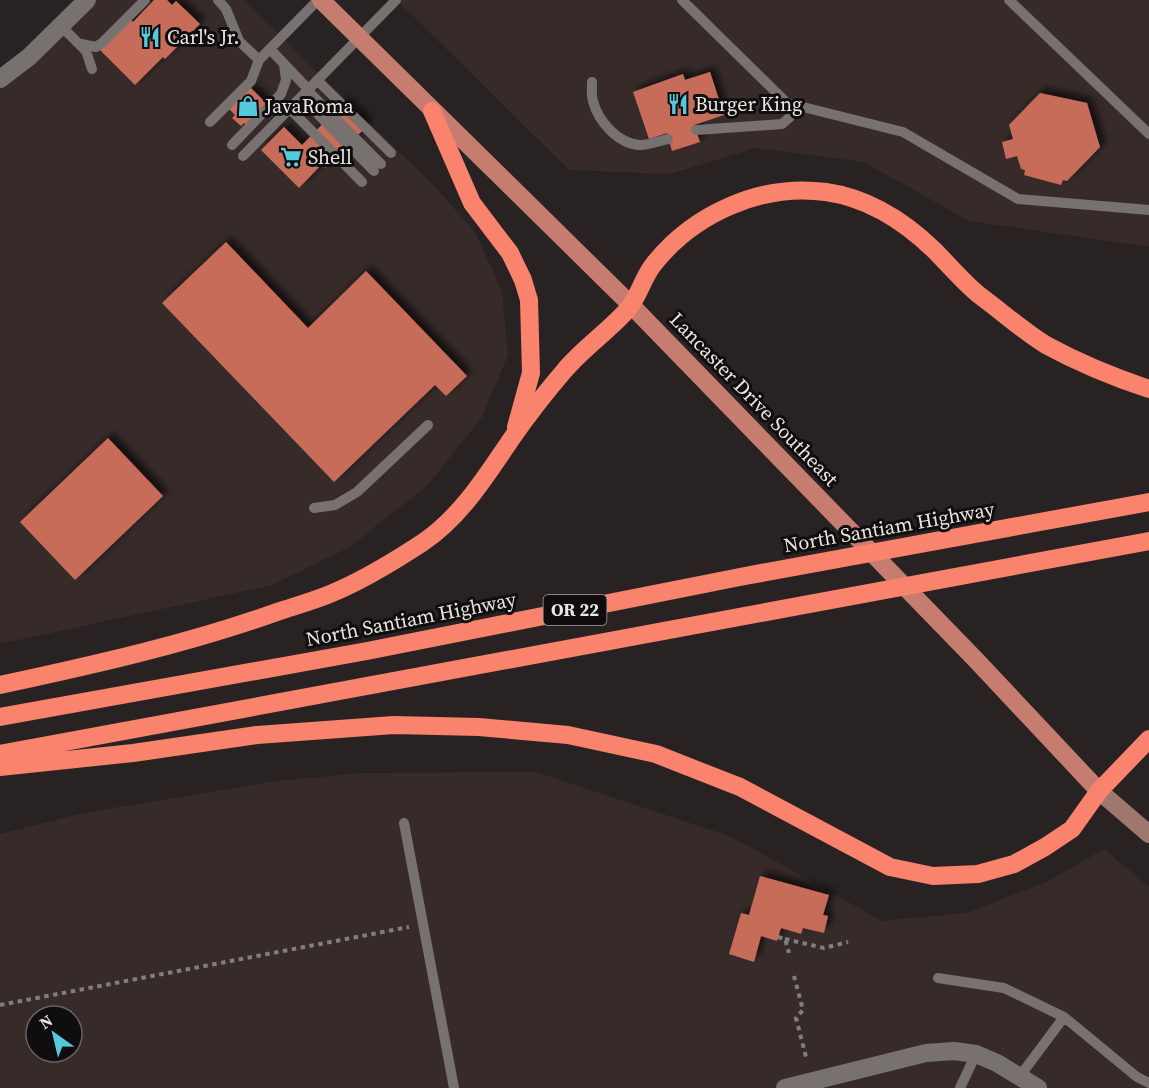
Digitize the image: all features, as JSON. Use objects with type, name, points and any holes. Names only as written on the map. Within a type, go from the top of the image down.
[{"type":"highway","points":[[432,111],[472,203],[510,253],[523,280],[529,300],[531,373],[514,435]]},
{"type":"highway","points":[[0,685],[106,662],[236,627],[331,594],[378,570],[425,541],[459,511],[514,435],[569,365],[631,305],[652,267],[683,234],[732,205],[763,195],[797,190],[825,192],[867,203],[894,217],[932,248],[975,291],[1043,343],[1100,372],[1149,389]]},
{"type":"highway","name":"North Santiam Highway","points":[[0,717],[367,651],[745,576],[1149,502]]},
{"type":"highway","name":"OR 22","points":[[0,754],[1149,541]]},
{"type":"highway","points":[[0,767],[133,753],[257,735],[394,725],[479,727],[568,735],[656,754],[740,787],[890,867],[933,876],[978,874],[1014,864],[1045,847],[1072,829],[1099,791],[1149,739]]},
{"type":"main road","name":"Lancaster Drive Southeast","points":[[320,0],[631,305],[976,660],[1099,791],[1149,834]]},
{"type":"street","points":[[0,79],[29,57],[87,0]]},
{"type":"street","points":[[785,1088],[926,1053],[954,1051],[976,1054],[1020,1076],[1038,1088]]},
{"type":"lane","points":[[81,44],[96,47],[102,43],[145,0]]},
{"type":"lane","points":[[218,0],[226,9],[239,41],[259,60]]},
{"type":"lane","points":[[210,122],[251,81],[259,60],[320,0]]},
{"type":"lane","points":[[243,156],[396,0]]},
{"type":"lane","points":[[682,0],[786,103],[903,132],[1018,199],[1149,210]]},
{"type":"lane","points":[[1009,0],[1149,134]]},
{"type":"lane","points":[[61,26],[81,44],[92,69]]},
{"type":"lane","points":[[270,49],[305,92],[377,167]]},
{"type":"lane","points":[[232,145],[281,94],[286,80],[284,64]]},
{"type":"lane","points":[[317,80],[391,153]]},
{"type":"lane","points":[[592,82],[592,100],[600,117],[611,131],[630,143],[639,145],[668,139]]},
{"type":"lane","points":[[696,130],[782,123],[790,117],[794,105]]},
{"type":"lane","points":[[289,108],[362,182]]},
{"type":"lane","points":[[314,508],[335,505],[352,496],[428,425]]},
{"type":"lane","points":[[404,823],[454,1088]]},
{"type":"lane","points":[[938,978],[1004,988],[1064,1017],[1137,1077],[1149,1083]]},
{"type":"lane","points":[[1020,1076],[1064,1017]]},
{"type":"lane","points":[[960,1088],[976,1054]]},
{"type":"path","points":[[0,1005],[423,925]]},
{"type":"path","points":[[778,937],[824,948],[848,942]]},
{"type":"path","points":[[785,939],[789,953]]},
{"type":"path","points":[[794,976],[803,1010],[796,1018],[806,1057]]},
{"type":"shaded area","points":[[88,0],[244,0],[437,189],[475,232],[502,291],[508,355],[482,417],[428,485],[348,548],[272,585],[0,644],[0,79]]},
{"type":"shaded area","points":[[397,0],[1149,0],[1149,247],[969,221],[864,162],[756,148],[669,174],[569,170]]},
{"type":"shaded area","points":[[536,772],[732,837],[882,921],[966,913],[1047,882],[1104,849],[1149,887],[1149,1088],[0,1088],[0,834],[83,813],[276,781],[362,773]]},
{"type":"building","name":"Carl's Jr.","points":[[154,0],[167,0],[172,5],[176,1],[200,24],[135,85],[100,50],[130,19],[133,22]]},
{"type":"building","name":"Burger King","points":[[710,72],[724,115],[694,125],[700,142],[672,151],[667,133],[649,139],[633,92],[683,74],[685,80]]},
{"type":"building","name":"JavaRoma","points":[[250,87],[267,104],[246,125],[244,123],[241,126],[232,118],[235,115],[229,109]]},
{"type":"building","points":[[1040,93],[1087,103],[1100,147],[1067,181],[1063,180],[1061,185],[1024,175],[1025,170],[1021,169],[1017,156],[1006,159],[1002,142],[1013,139],[1009,125]]},
{"type":"building","points":[[344,102],[368,125],[325,168],[322,164],[299,188],[261,150],[284,127],[302,145]]},
{"type":"building","points":[[226,242],[308,328],[366,271],[467,376],[446,396],[435,385],[334,482],[162,303]]},
{"type":"building","points":[[108,438],[163,496],[75,580],[20,522]]},
{"type":"building","points":[[760,876],[829,895],[823,915],[828,916],[824,933],[803,928],[801,934],[781,928],[777,941],[761,936],[754,962],[729,954],[741,913],[749,915]]},
{"type":"place","name":"Carl's Jr.","points":[[150,37]]},
{"type":"place","name":"Burger King","points":[[678,104]]},
{"type":"place","name":"JavaRoma","points":[[248,106]]},
{"type":"place","name":"Shell","points":[[291,157]]}]
